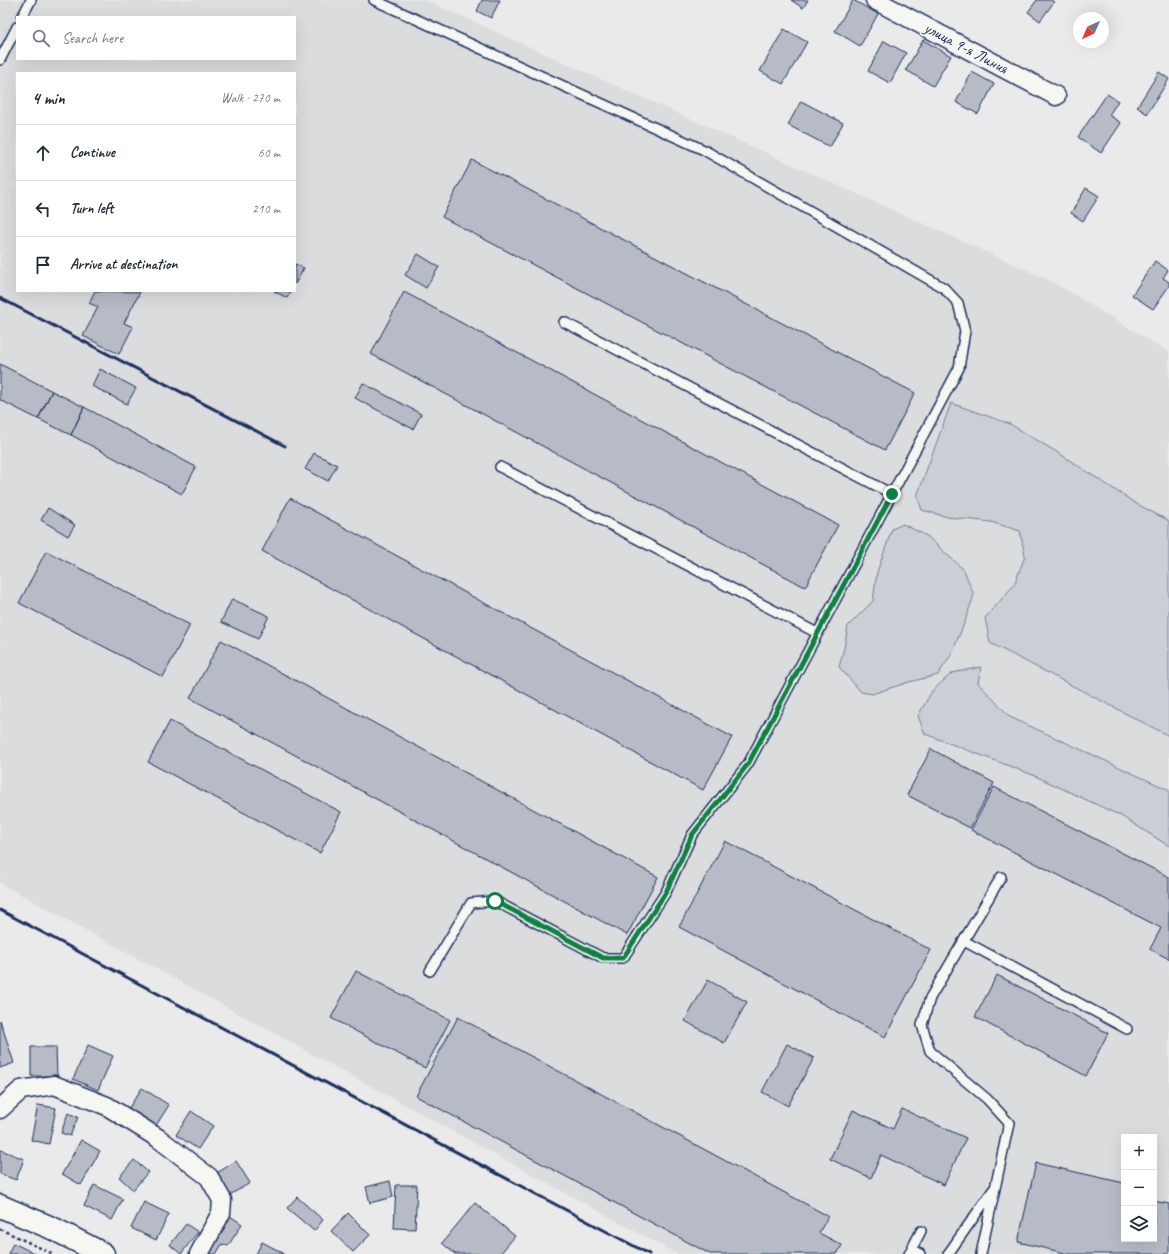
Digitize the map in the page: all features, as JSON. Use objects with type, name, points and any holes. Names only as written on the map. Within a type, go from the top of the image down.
[{"type":"main road","points":[[0,1206],[54,1229],[103,1254]]},
{"type":"street","name":"улица 9-я Линия","points":[[875,0],[1056,96]]},
{"type":"street","points":[[0,1109],[21,1090],[54,1085],[107,1106],[158,1138],[209,1177],[222,1200],[221,1213],[199,1254]]},
{"type":"lane","points":[[23,16],[31,0]]},
{"type":"lane","points":[[374,0],[704,150],[944,288],[958,303],[966,331],[959,368],[748,764],[692,835],[666,892],[623,958],[603,958],[495,901],[471,903],[430,971]]},
{"type":"lane","points":[[0,60],[16,29]]},
{"type":"lane","points":[[564,322],[892,494]]},
{"type":"lane","points":[[500,467],[817,632]]},
{"type":"lane","points":[[981,1254],[1009,1123],[987,1099],[930,1051],[922,1024],[930,998],[1001,877]]},
{"type":"lane","points":[[964,941],[1126,1028]]},
{"type":"lane","points":[[948,1254],[996,1186]]},
{"type":"lane","points":[[920,1231],[910,1252],[920,1254]]},
{"type":"path","points":[[0,1229],[53,1254]]},
{"type":"shaded area","points":[[0,0],[425,0],[1051,281],[1169,352],[1169,1254],[677,1254],[0,883]]},
{"type":"shaded area","points":[[951,403],[1010,424],[1060,454],[1135,503],[1169,521],[1169,736],[990,643],[985,618],[1014,585],[1025,556],[1020,531],[991,522],[947,517],[922,510],[917,496]]},
{"type":"shaded area","points":[[903,524],[927,536],[964,570],[974,595],[951,655],[938,675],[909,682],[872,694],[861,692],[839,667],[848,626],[873,601],[877,572],[892,529]]},
{"type":"shaded area","points":[[981,667],[978,683],[1010,717],[1169,790],[1169,846],[1121,816],[1033,775],[925,734],[918,716],[932,691],[952,673]]},
{"type":"building","points":[[482,0],[500,0],[491,18],[477,11]]},
{"type":"building","points":[[791,0],[808,0],[803,8]]},
{"type":"building","points":[[853,0],[878,14],[860,46],[835,31]]},
{"type":"building","points":[[1037,0],[1051,0],[1054,2],[1040,21],[1028,12]]},
{"type":"building","points":[[784,29],[807,42],[783,84],[760,71]]},
{"type":"building","points":[[923,40],[951,56],[933,86],[906,70]]},
{"type":"building","points":[[884,41],[906,53],[890,83],[868,71]]},
{"type":"building","points":[[972,72],[994,84],[978,114],[956,102]]},
{"type":"building","points":[[1159,72],[1169,79],[1147,114],[1137,107]]},
{"type":"building","points":[[1107,94],[1118,101],[1109,115],[1121,123],[1101,153],[1078,137]]},
{"type":"building","points":[[801,101],[843,123],[830,147],[788,125]]},
{"type":"building","points":[[472,160],[915,393],[885,450],[442,217]]},
{"type":"building","points":[[1086,188],[1099,196],[1083,221],[1071,213]]},
{"type":"building","points":[[418,254],[439,267],[426,288],[405,275]]},
{"type":"building","points":[[1155,261],[1168,270],[1163,278],[1169,282],[1169,286],[1153,309],[1132,295]]},
{"type":"building","points":[[296,264],[304,268],[296,282]]},
{"type":"building","points":[[94,292],[140,292],[124,323],[133,327],[119,354],[83,336],[98,307],[89,303]]},
{"type":"building","points":[[276,292],[290,292],[287,298]]},
{"type":"building","points":[[404,292],[838,525],[805,587],[371,354]]},
{"type":"building","points":[[0,364],[52,391],[38,419],[0,400]]},
{"type":"building","points":[[100,369],[136,388],[127,404],[92,386]]},
{"type":"building","points":[[363,383],[421,414],[413,429],[355,398]]},
{"type":"building","points":[[52,391],[84,407],[71,435],[38,419]]},
{"type":"building","points":[[84,407],[196,467],[182,494],[71,435]]},
{"type":"building","points":[[314,453],[337,465],[328,481],[305,469]]},
{"type":"building","points":[[290,498],[732,737],[703,790],[262,551]]},
{"type":"building","points":[[48,508],[75,525],[68,536],[41,520]]},
{"type":"building","points":[[46,551],[190,625],[163,677],[19,603]]},
{"type":"building","points":[[232,599],[269,616],[258,639],[221,622]]},
{"type":"building","points":[[221,640],[658,877],[627,935],[190,698]]},
{"type":"building","points":[[170,721],[341,812],[320,853],[148,762]]},
{"type":"building","points":[[931,749],[994,783],[970,828],[907,795]]},
{"type":"building","points":[[994,787],[1169,877],[1169,959],[1150,949],[1161,928],[971,830]]},
{"type":"building","points":[[725,841],[931,950],[885,1037],[679,927]]},
{"type":"building","points":[[356,971],[450,1020],[425,1068],[331,1018]]},
{"type":"building","points":[[997,975],[1108,1033],[1086,1076],[975,1017]]},
{"type":"building","points":[[708,980],[747,1002],[724,1043],[685,1021]]},
{"type":"building","points":[[458,1017],[828,1216],[819,1233],[842,1245],[837,1254],[710,1254],[416,1096]]},
{"type":"building","points":[[0,1020],[14,1063],[0,1068]]},
{"type":"building","points":[[787,1044],[814,1058],[788,1106],[762,1092]]},
{"type":"building","points":[[88,1045],[113,1056],[98,1090],[73,1079]]},
{"type":"building","points":[[31,1047],[56,1047],[57,1076],[31,1076]]},
{"type":"building","points":[[142,1088],[169,1105],[155,1127],[128,1109]]},
{"type":"building","points":[[38,1105],[56,1108],[49,1144],[31,1140]]},
{"type":"building","points":[[902,1109],[966,1138],[944,1185],[881,1155],[871,1178],[830,1159],[853,1110],[893,1129]]},
{"type":"building","points":[[191,1111],[213,1126],[198,1149],[176,1135]]},
{"type":"building","points":[[68,1113],[78,1117],[70,1136],[61,1133]]},
{"type":"building","points":[[81,1140],[100,1151],[81,1185],[62,1174]]},
{"type":"building","points":[[1,1150],[24,1159],[16,1180],[0,1174]]},
{"type":"building","points":[[134,1160],[148,1172],[133,1190],[119,1177]]},
{"type":"building","points":[[236,1161],[250,1183],[228,1196],[214,1175]]},
{"type":"building","points":[[1036,1163],[1121,1182],[1121,1242],[1157,1242],[1157,1202],[1169,1204],[1169,1254],[1069,1254],[1018,1242]]},
{"type":"building","points":[[390,1181],[393,1197],[370,1203],[366,1187]]},
{"type":"building","points":[[94,1185],[123,1199],[112,1220],[84,1206]]},
{"type":"building","points":[[396,1185],[417,1185],[415,1229],[394,1228]]},
{"type":"building","points":[[297,1197],[323,1220],[314,1231],[287,1208]]},
{"type":"building","points":[[144,1202],[169,1214],[156,1240],[131,1228]]},
{"type":"building","points":[[475,1203],[515,1236],[500,1254],[455,1254],[442,1243]]},
{"type":"building","points":[[348,1213],[370,1235],[353,1252],[331,1231]]},
{"type":"building","points":[[227,1214],[242,1224],[228,1246],[222,1244],[216,1254],[201,1254]]},
{"type":"building","points":[[186,1224],[198,1232],[181,1254],[170,1245]]},
{"type":"building","points":[[262,1242],[283,1253],[283,1254],[256,1254]]},
{"type":"building","points":[[13,1243],[36,1254],[8,1254]]},
{"type":"railway","points":[[0,298],[285,446]]},
{"type":"railway","points":[[0,910],[649,1254]]},
{"type":"route","points":[[495,901],[603,958],[623,958],[666,892],[692,835],[748,764],[817,632],[892,494]]}]
